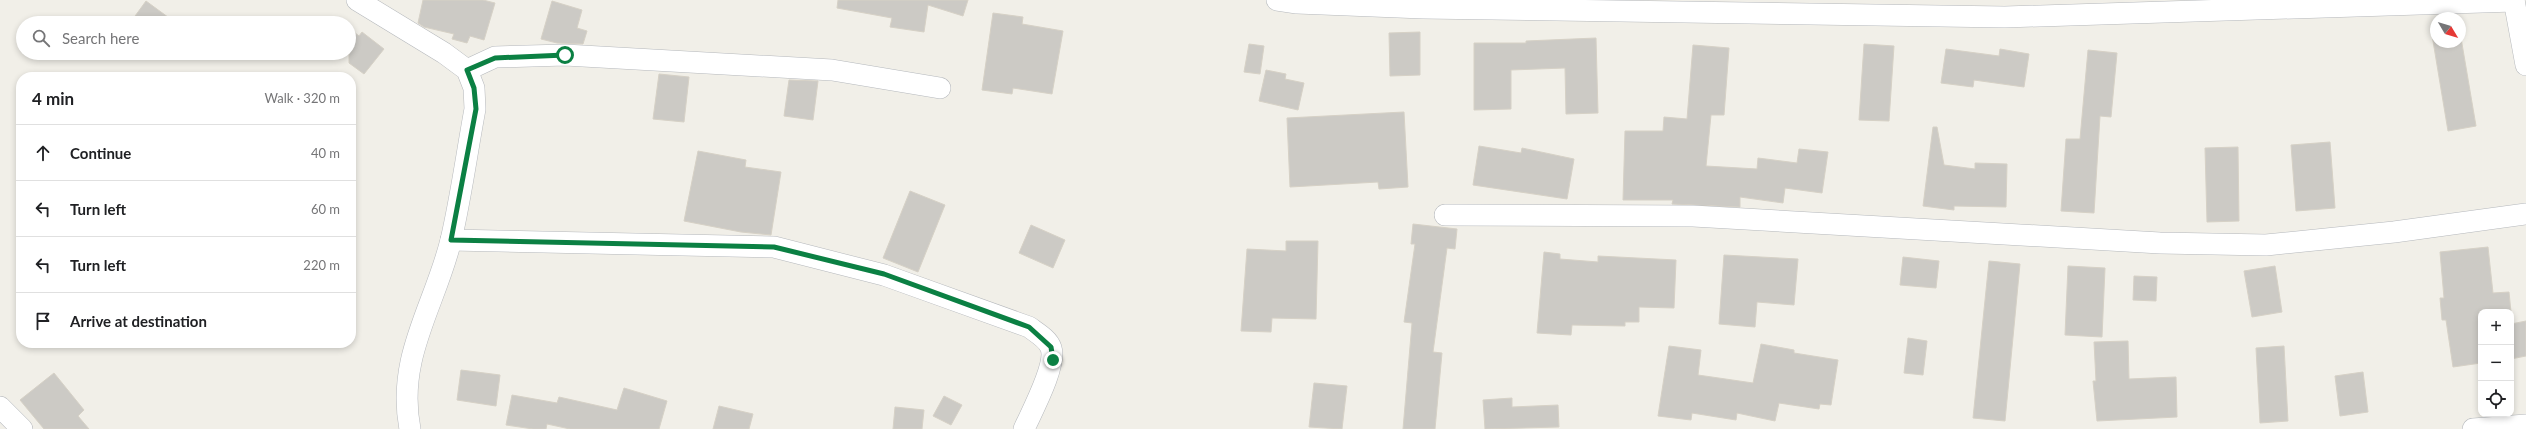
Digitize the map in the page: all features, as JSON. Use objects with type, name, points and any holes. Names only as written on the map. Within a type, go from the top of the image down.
[{"type":"street","points":[[357,0],[444,53],[467,70],[474,88],[476,109],[451,240],[437,290],[423,319],[410,364],[405,405],[410,429]]},
{"type":"street","points":[[1277,0],[1297,3],[1423,8],[2005,17],[2514,0],[2526,65]]},
{"type":"street","points":[[467,70],[495,58],[565,55],[832,70],[940,88]]},
{"type":"street","points":[[1445,215],[1693,216],[2160,243],[2266,245],[2394,232],[2526,214]]},
{"type":"street","points":[[451,240],[774,247],[884,274],[1029,327],[1044,338],[1051,347],[1053,360],[1024,429]]},
{"type":"street","points":[[0,407],[22,429]]},
{"type":"street","points":[[2473,429],[2526,425]]},
{"type":"building","points":[[423,0],[483,0],[495,3],[484,40],[470,36],[467,43],[452,39],[454,34],[424,27],[418,23]]},
{"type":"building","points":[[838,0],[968,0],[963,16],[928,5],[924,32],[890,27],[892,18],[837,8]]},
{"type":"building","points":[[146,1],[166,16],[135,16]]},
{"type":"building","points":[[552,1],[582,10],[577,28],[587,31],[583,44],[557,43],[541,39]]},
{"type":"building","points":[[993,13],[1023,17],[1022,24],[1063,31],[1052,94],[1013,88],[1012,94],[982,90]]},
{"type":"building","points":[[362,32],[384,49],[364,74],[349,63],[349,60],[356,60],[356,34],[359,36]]},
{"type":"building","points":[[1420,32],[1420,75],[1390,76],[1389,33]]},
{"type":"building","points":[[1596,38],[1598,113],[1566,114],[1565,68],[1511,70],[1511,109],[1474,110],[1474,43],[1526,43],[1526,41]]},
{"type":"building","points":[[1249,44],[1264,46],[1260,74],[1244,72]]},
{"type":"building","points":[[1864,44],[1894,46],[1889,121],[1859,120]]},
{"type":"building","points":[[1693,45],[1729,48],[1724,115],[1711,115],[1706,166],[1757,169],[1758,158],[1797,163],[1799,149],[1828,152],[1822,193],[1785,188],[1783,203],[1740,197],[1740,207],[1672,204],[1673,200],[1623,200],[1625,131],[1663,131],[1664,117],[1687,119]]},
{"type":"building","points":[[2434,48],[2463,48],[2476,126],[2448,131]]},
{"type":"building","points":[[1946,49],[1999,56],[2000,49],[2029,54],[2024,87],[1974,80],[1973,87],[1941,83]]},
{"type":"building","points":[[2088,50],[2117,53],[2111,117],[2100,116],[2094,213],[2061,211],[2066,139],[2080,139]]},
{"type":"building","points":[[1266,70],[1286,74],[1285,79],[1304,83],[1298,110],[1259,101]]},
{"type":"building","points":[[659,74],[689,77],[684,122],[653,119]]},
{"type":"building","points":[[789,80],[818,81],[813,120],[784,116]]},
{"type":"building","points":[[1404,112],[1408,187],[1379,189],[1378,182],[1290,187],[1287,118]]},
{"type":"building","points":[[1933,127],[1937,127],[1944,165],[1975,169],[1975,163],[2007,164],[2006,207],[1954,206],[1954,210],[1923,206]]},
{"type":"building","points":[[2330,142],[2335,208],[2296,211],[2291,145]]},
{"type":"building","points":[[1479,146],[1521,153],[1522,148],[1574,159],[1567,199],[1473,185]]},
{"type":"building","points":[[2238,147],[2239,221],[2207,222],[2205,148]]},
{"type":"building","points":[[698,151],[746,160],[745,167],[781,172],[771,235],[741,232],[684,221]]},
{"type":"building","points":[[910,191],[945,205],[918,272],[883,258]]},
{"type":"building","points":[[1413,224],[1457,229],[1455,249],[1447,248],[1433,352],[1442,353],[1435,429],[1403,429],[1412,323],[1404,322],[1415,244],[1411,244]]},
{"type":"building","points":[[1031,225],[1065,240],[1053,268],[1019,253]]},
{"type":"building","points":[[1286,241],[1318,241],[1316,319],[1272,318],[1271,332],[1241,331],[1247,249],[1286,251]]},
{"type":"building","points":[[2488,247],[2493,293],[2509,292],[2511,309],[2478,309],[2478,363],[2453,367],[2446,320],[2442,320],[2440,298],[2444,298],[2440,252]]},
{"type":"building","points":[[1544,252],[1560,254],[1560,259],[1598,262],[1598,256],[1676,260],[1674,308],[1639,307],[1639,322],[1625,322],[1625,326],[1572,325],[1571,335],[1537,333]]},
{"type":"building","points":[[1724,255],[1798,259],[1794,305],[1757,302],[1755,327],[1719,324]]},
{"type":"building","points":[[1903,257],[1939,261],[1936,288],[1900,285]]},
{"type":"building","points":[[1989,261],[2020,264],[2005,421],[1973,418]]},
{"type":"building","points":[[2068,266],[2105,268],[2102,337],[2065,335]]},
{"type":"building","points":[[2275,266],[2282,312],[2252,317],[2244,271]]},
{"type":"building","points":[[2134,276],[2157,277],[2156,301],[2133,300]]},
{"type":"building","points":[[2526,321],[2526,356],[2514,358],[2514,345],[2514,323]]},
{"type":"building","points":[[1908,338],[1927,341],[1923,375],[1904,373]]},
{"type":"building","points":[[2128,341],[2129,379],[2176,377],[2177,417],[2097,421],[2093,381],[2096,381],[2094,342]]},
{"type":"building","points":[[1761,344],[1794,350],[1794,353],[1838,360],[1831,405],[1820,404],[1819,409],[1779,403],[1775,421],[1737,413],[1736,420],[1692,413],[1691,420],[1658,416],[1669,346],[1701,350],[1698,375],[1753,383]]},
{"type":"building","points":[[2284,346],[2288,421],[2260,423],[2256,348]]},
{"type":"building","points":[[461,370],[500,375],[496,406],[457,400]]},
{"type":"building","points":[[2363,372],[2368,412],[2340,416],[2335,376]]},
{"type":"building","points":[[54,373],[84,410],[78,416],[89,429],[44,429],[20,400]]},
{"type":"building","points":[[1314,383],[1347,386],[1342,429],[1309,427]]},
{"type":"building","points":[[624,388],[667,401],[659,429],[570,429],[547,424],[546,429],[533,429],[506,425],[512,395],[557,403],[559,397],[617,410]]},
{"type":"building","points":[[944,396],[962,405],[951,425],[933,416]]},
{"type":"building","points":[[1512,398],[1512,407],[1558,405],[1559,427],[1485,429],[1483,400]]},
{"type":"building","points":[[719,406],[753,414],[749,429],[713,429]]},
{"type":"building","points":[[895,407],[924,410],[922,429],[893,429]]},
{"type":"route","points":[[565,55],[495,58],[480,63],[467,70],[474,88],[476,109],[451,240],[774,247],[884,274],[1029,327],[1044,338],[1051,347],[1053,360]]}]
